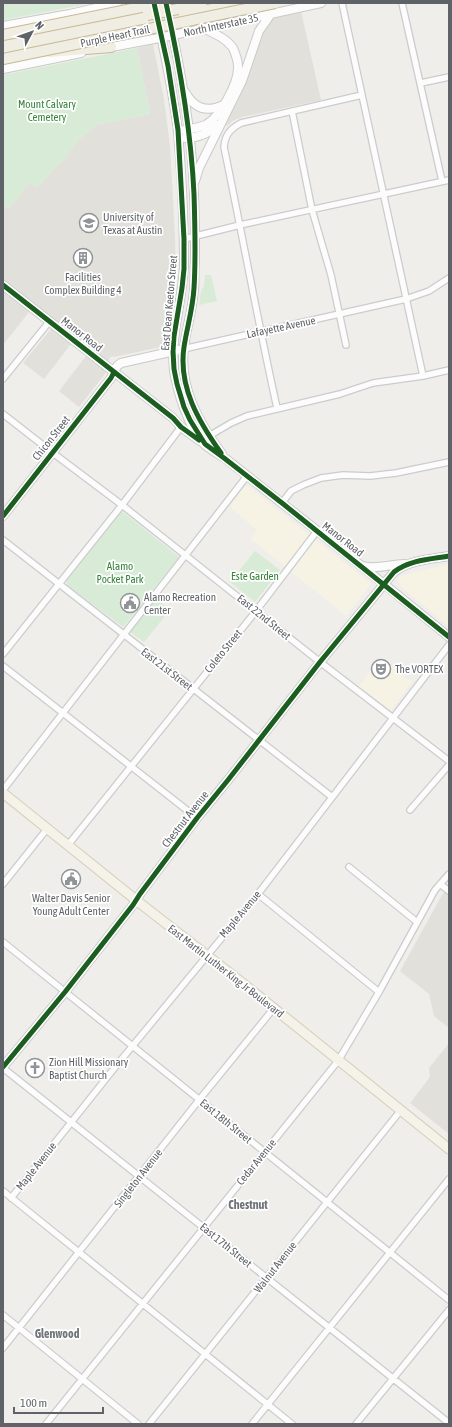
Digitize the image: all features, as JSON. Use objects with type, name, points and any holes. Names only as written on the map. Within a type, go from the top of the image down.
[{"type":"highway","name":"Purple Heart Trail","points":[[3,35],[162,3]]},
{"type":"highway","name":"Purple Heart Trail","points":[[178,13],[202,3]]},
{"type":"highway","name":"Purple Heart Trail","points":[[3,53],[148,19],[237,3]]},
{"type":"highway","name":"Purple Heart Trail","points":[[3,59],[275,3]]},
{"type":"highway","name":"Purple Heart Trail","points":[[3,44],[133,18],[148,19]]},
{"type":"highway","points":[[3,32],[133,18]]},
{"type":"highway","points":[[3,53],[64,52],[80,49],[111,47]]},
{"type":"main road","points":[[3,26],[70,14],[116,3]]},
{"type":"main road","name":"East Dean Keeton Street","points":[[154,3],[168,66],[178,134],[184,239],[182,288],[174,336],[174,369],[180,396],[190,421],[205,444],[224,458]]},
{"type":"main road","name":"East Dean Keeton Street","points":[[166,3],[184,91],[194,194],[194,288],[184,349],[183,368],[188,393],[198,416],[224,458]]},
{"type":"main road","name":"North Interstate 35","points":[[3,69],[183,33],[320,3]]},
{"type":"main road","points":[[194,194],[196,177],[242,81],[259,31],[271,14]]},
{"type":"main road","points":[[189,134],[214,118],[224,104],[236,80],[238,66],[232,47],[222,37],[202,28]]},
{"type":"main road","points":[[184,91],[193,103],[205,109],[217,108],[224,104]]},
{"type":"main road","points":[[178,134],[207,134],[222,122]]},
{"type":"main road","name":"Manor Road","points":[[3,285],[205,444]]},
{"type":"main road","name":"Lafayette Avenue","points":[[114,372],[117,366],[121,363],[184,349]]},
{"type":"main road","name":"Chicon Street","points":[[3,516],[111,378],[114,372]]},
{"type":"main road","name":"Manor Road","points":[[224,458],[449,637]]},
{"type":"main road","points":[[360,565],[372,568],[390,564],[407,564],[449,556]]},
{"type":"main road","name":"Chestnut Avenue","points":[[3,1067],[65,992],[133,905],[197,818],[320,662],[394,572],[407,564]]},
{"type":"main road","name":"East Martin Luther King Jr Boulevard","points":[[3,791],[47,829],[207,954],[449,1149]]},
{"type":"street","points":[[342,3],[423,376]]},
{"type":"street","points":[[402,3],[442,181]]},
{"type":"street","points":[[421,83],[449,77]]},
{"type":"street","points":[[277,408],[260,332],[224,148],[224,140],[232,127],[240,122],[362,95]]},
{"type":"street","points":[[292,111],[312,210],[331,274],[346,345]]},
{"type":"street","points":[[184,239],[240,225],[449,180]]},
{"type":"street","name":"Lafayette Avenue","points":[[184,349],[406,299],[429,291],[449,278]]},
{"type":"street","points":[[3,380],[49,322]]},
{"type":"street","points":[[209,436],[231,422],[277,408],[340,394],[373,383],[423,376],[449,370]]},
{"type":"street","name":"East 22nd Street","points":[[3,414],[185,554],[320,662],[449,761]]},
{"type":"street","points":[[3,654],[182,427]]},
{"type":"street","points":[[282,503],[291,491],[321,478],[343,475],[370,476],[390,474],[449,462]]},
{"type":"street","points":[[3,791],[124,635],[130,625],[247,476]]},
{"type":"street","name":"Coleto Street","points":[[68,845],[256,611],[317,531]]},
{"type":"street","name":"East 21st Street","points":[[3,540],[332,797]]},
{"type":"street","name":"Maple Avenue","points":[[12,1198],[132,1046],[258,894],[449,646]]},
{"type":"street","points":[[3,666],[197,818]]},
{"type":"street","points":[[410,810],[449,765]]},
{"type":"street","points":[[3,884],[47,829]]},
{"type":"street","points":[[349,867],[417,922]]},
{"type":"street","name":"Cedar Avenue","points":[[46,1424],[338,1061],[417,922],[440,884],[449,874]]},
{"type":"street","points":[[440,884],[449,891]]},
{"type":"street","points":[[258,894],[378,992]]},
{"type":"street","name":"East 18th Street","points":[[3,942],[449,1300]]},
{"type":"street","name":"Singleton Avenue","points":[[3,1348],[199,1100],[274,1008]]},
{"type":"street","name":"East 17th Street","points":[[3,1067],[449,1423]]},
{"type":"street","name":"Walnut Avenue","points":[[149,1424],[401,1110]]},
{"type":"street","points":[[252,1424],[330,1329],[449,1179]]},
{"type":"street","points":[[3,1191],[292,1424]]},
{"type":"street","points":[[356,1424],[449,1310]]},
{"type":"street","points":[[3,1315],[138,1424]]},
{"type":"shaded area","points":[[301,11],[321,100],[242,117],[234,120],[227,126],[226,125],[244,87],[264,29],[268,22],[279,16]]},
{"type":"shaded area","name":"University of Texas at Austin","points":[[153,44],[164,99],[170,146],[175,237],[176,273],[172,310],[165,346],[110,357],[105,374],[79,407],[59,391],[86,356],[71,344],[44,379],[23,363],[51,329],[29,312],[3,345],[3,209],[5,207],[9,208],[30,182],[37,188],[68,156],[68,152],[78,141],[96,125],[150,114],[137,48]]},
{"type":"shaded area","points":[[246,485],[371,584],[346,616],[251,539],[257,530],[230,507]]},
{"type":"shaded area","points":[[449,564],[449,626],[401,587],[398,579],[400,576]]},
{"type":"shaded area","name":"The VORTEX","points":[[381,658],[412,682],[391,710],[359,686]]},
{"type":"shaded area","points":[[443,893],[447,893],[449,895],[449,1028],[434,1016],[429,994],[400,971]]},
{"type":"shaded area","points":[[449,1043],[449,1134],[410,1103],[430,1076],[429,1068]]},
{"type":"green space","points":[[3,3],[92,3],[3,20]]},
{"type":"green space","name":"Mount Calvary Cemetery","points":[[137,48],[150,114],[96,125],[78,141],[68,152],[68,156],[37,188],[30,183],[9,208],[5,207],[3,209],[3,75]]},
{"type":"green space","points":[[205,275],[211,275],[217,301],[199,305],[201,291],[204,285]]},
{"type":"green space","name":"Alamo Pocket Park","points":[[121,512],[179,557],[123,627],[68,586],[66,581]]},
{"type":"green space","name":"Este Garden","points":[[255,551],[280,570],[255,602],[230,582]]},
{"type":"green space","points":[[156,599],[170,610],[144,642],[130,632]]},
{"type":"cycle path","points":[[154,3],[168,66],[178,130],[184,239],[184,269],[173,351],[177,384],[184,407],[190,420],[205,444],[282,503],[449,637]]},
{"type":"cycle path","points":[[166,3],[184,98],[193,170],[195,253],[194,288],[184,347],[184,376],[187,390],[198,416],[221,453]]},
{"type":"cycle path","points":[[3,285],[199,440]]},
{"type":"cycle path","points":[[3,516],[111,378],[114,372]]},
{"type":"cycle path","points":[[3,1067],[65,992],[133,905],[197,818],[320,662],[394,572],[413,562],[449,556]]},
{"type":"place","name":"University of Texas at Austin","points":[[89,223]]},
{"type":"place","name":"Facilities Complex Building 4","points":[[83,258]]},
{"type":"place","name":"Alamo Recreation Center","points":[[130,603]]},
{"type":"place","name":"The VORTEX","points":[[381,669]]},
{"type":"place","name":"Walter Davis Senior Young Adult Center","points":[[71,879]]},
{"type":"place","name":"Zion Hill Missionary Baptist Church","points":[[35,1068]]},
{"type":"district","name":"Chestnut","points":[[248,1205]]},
{"type":"district","name":"Glenwood","points":[[57,1334]]}]
